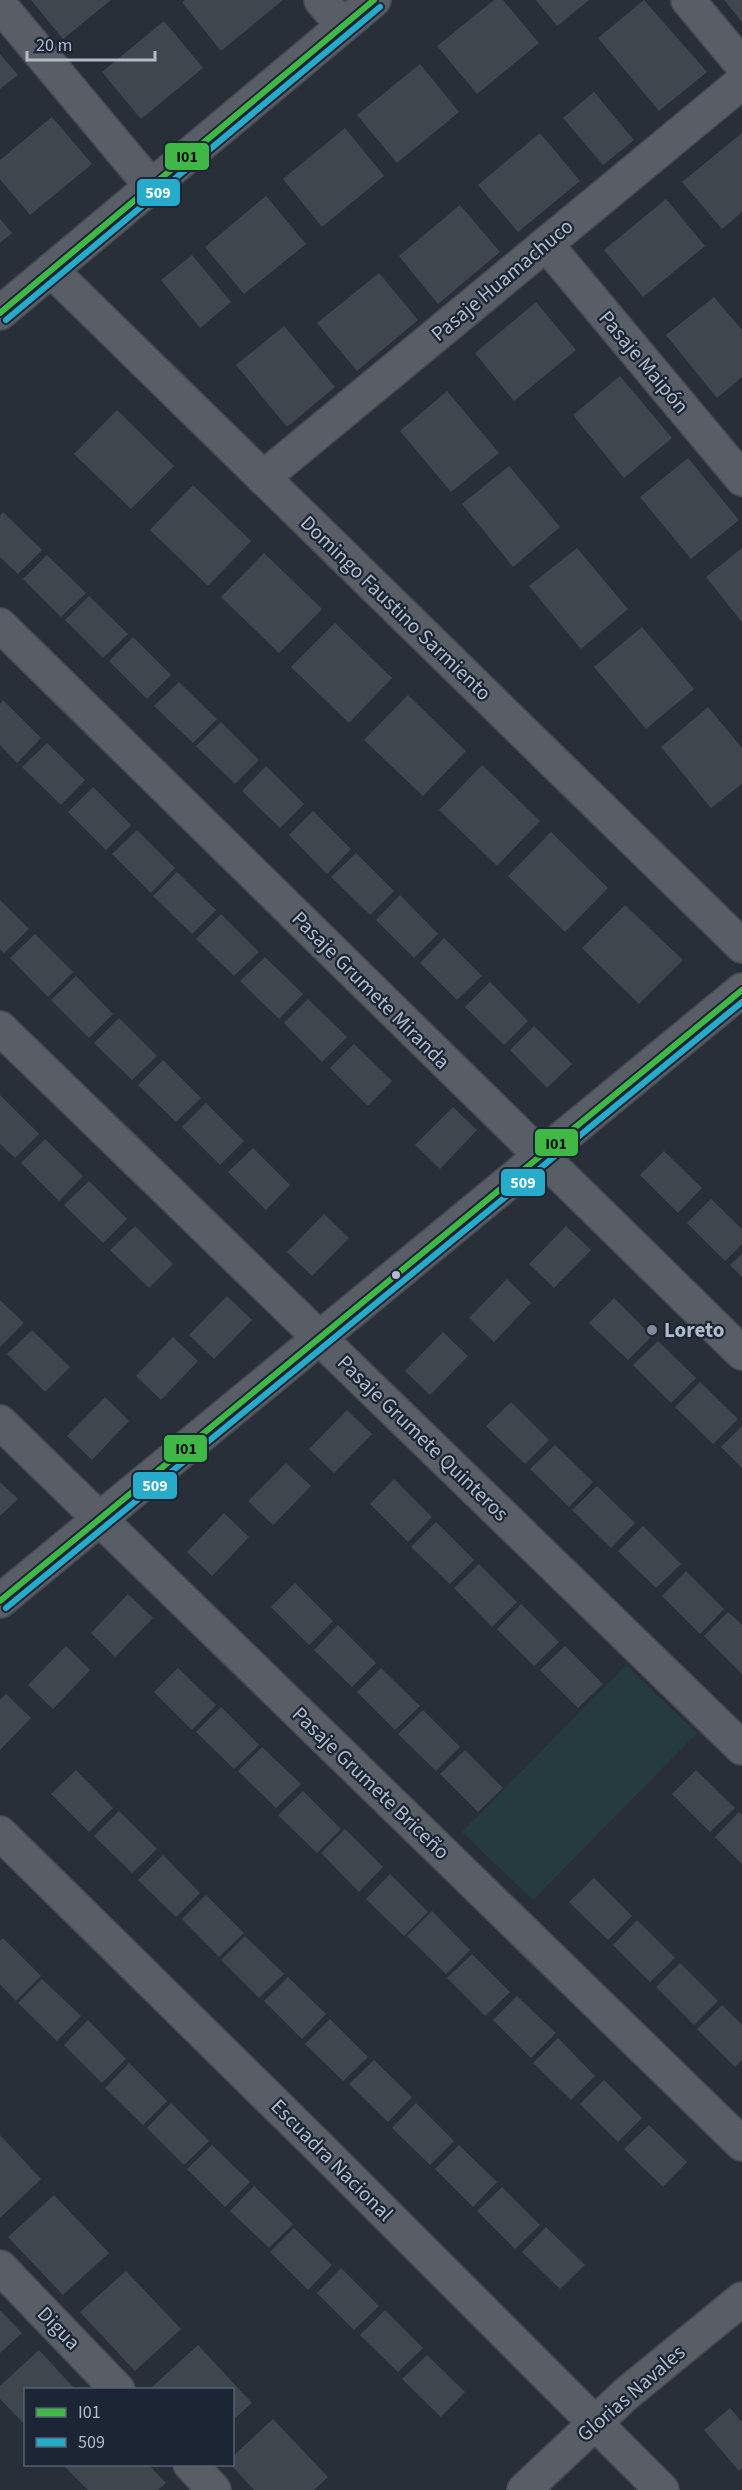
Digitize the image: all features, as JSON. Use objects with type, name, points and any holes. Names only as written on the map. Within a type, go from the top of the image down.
[{"type":"street","points":[[321,0],[343,26]]},
{"type":"street","points":[[0,313],[374,0]]},
{"type":"street","points":[[688,0],[742,65]]},
{"type":"street","points":[[0,4],[151,186]]},
{"type":"street","name":"Pasaje Huamachuco","points":[[263,478],[742,82]]},
{"type":"street","name":"Pasaje Maipón","points":[[546,244],[742,479]]},
{"type":"street","name":"Domingo Faustino Sarmiento","points":[[51,270],[742,946]]},
{"type":"street","name":"Pasaje Grumete Miranda","points":[[0,625],[742,1353]]},
{"type":"street","points":[[0,1601],[742,990]]},
{"type":"street","name":"Pasaje Grumete Quinteros","points":[[0,1028],[742,1749]]},
{"type":"street","name":"Pasaje Grumete Briceño","points":[[0,1422],[742,2144]]},
{"type":"street","name":"Escuadra Nacional","points":[[0,1833],[662,2490]]},
{"type":"street","name":"Digua","points":[[0,2267],[116,2388]]},
{"type":"street","name":"Glorias Navales","points":[[524,2490],[594,2422],[742,2299]]},
{"type":"street","points":[[192,2466],[214,2490]]},
{"type":"green space","points":[[626,1665],[697,1733],[533,1900],[462,1832]]},
{"type":"building","points":[[31,0],[111,0],[63,39]]},
{"type":"building","points":[[185,0],[283,0],[221,51],[182,2]]},
{"type":"building","points":[[494,0],[503,0],[539,43],[477,94],[437,46]]},
{"type":"building","points":[[536,0],[589,0],[557,26]]},
{"type":"building","points":[[644,0],[707,72],[659,111],[598,38]]},
{"type":"building","points":[[724,0],[742,0],[742,22],[726,2]]},
{"type":"building","points":[[164,21],[203,68],[141,119],[102,72]]},
{"type":"building","points":[[0,54],[18,75],[0,89]]},
{"type":"building","points":[[420,64],[459,112],[397,163],[357,115]]},
{"type":"building","points":[[594,92],[634,140],[603,165],[563,118]]},
{"type":"building","points":[[52,117],[92,164],[30,215],[0,179],[0,160]]},
{"type":"building","points":[[345,128],[384,176],[322,227],[283,179]]},
{"type":"building","points":[[540,133],[580,181],[518,232],[478,185]]},
{"type":"building","points":[[742,133],[742,212],[722,229],[682,182]]},
{"type":"building","points":[[266,196],[306,244],[244,294],[205,247]]},
{"type":"building","points":[[666,199],[705,246],[643,297],[604,250]]},
{"type":"building","points":[[460,205],[500,252],[438,304],[399,256]]},
{"type":"building","points":[[0,219],[12,233],[0,243]]},
{"type":"building","points":[[192,255],[231,302],[200,328],[161,280]]},
{"type":"building","points":[[379,273],[418,320],[357,371],[317,323]]},
{"type":"building","points":[[714,297],[742,330],[742,377],[717,398],[666,335]]},
{"type":"building","points":[[536,302],[576,350],[514,401],[475,353]]},
{"type":"building","points":[[284,326],[335,387],[287,427],[236,365]]},
{"type":"building","points":[[620,376],[672,438],[624,478],[573,415]]},
{"type":"building","points":[[447,391],[499,453],[451,492],[400,431]]},
{"type":"building","points":[[117,410],[174,466],[131,509],[74,454]]},
{"type":"building","points":[[688,458],[739,520],[691,559],[640,497]]},
{"type":"building","points":[[509,466],[560,527],[513,567],[462,504]]},
{"type":"building","points":[[193,485],[251,541],[208,586],[150,530]]},
{"type":"building","points":[[3,512],[42,550],[18,574],[0,557],[0,516]]},
{"type":"building","points":[[577,548],[628,609],[581,649],[529,586]]},
{"type":"building","points":[[742,548],[742,622],[706,577]]},
{"type":"building","points":[[264,553],[322,609],[279,653],[221,597]]},
{"type":"building","points":[[47,555],[86,593],[61,617],[23,579]]},
{"type":"building","points":[[89,596],[128,634],[103,658],[65,620]]},
{"type":"building","points":[[335,623],[392,678],[349,723],[291,667]]},
{"type":"building","points":[[642,627],[694,689],[646,729],[594,667]]},
{"type":"building","points":[[133,637],[171,675],[147,699],[109,661]]},
{"type":"building","points":[[179,682],[217,719],[193,743],[154,706]]},
{"type":"building","points":[[408,695],[466,751],[423,796],[364,740]]},
{"type":"building","points":[[3,700],[41,738],[17,763],[0,745],[0,704]]},
{"type":"building","points":[[708,707],[742,748],[742,784],[711,808],[661,747]]},
{"type":"building","points":[[221,722],[259,760],[235,784],[196,746]]},
{"type":"building","points":[[47,743],[85,780],[61,805],[22,767]]},
{"type":"building","points":[[482,765],[540,821],[497,866],[439,810]]},
{"type":"building","points":[[266,766],[304,804],[280,828],[242,791]]},
{"type":"building","points":[[93,787],[131,825],[106,850],[68,812]]},
{"type":"building","points":[[313,811],[351,849],[327,874],[289,835]]},
{"type":"building","points":[[137,830],[175,868],[151,893],[112,854]]},
{"type":"building","points":[[551,832],[608,888],[565,932],[508,876]]},
{"type":"building","points":[[356,853],[394,891],[370,915],[331,877]]},
{"type":"building","points":[[177,872],[216,910],[192,934],[153,896]]},
{"type":"building","points":[[400,895],[438,934],[414,958],[376,920]]},
{"type":"building","points":[[0,900],[29,929],[4,953],[0,949]]},
{"type":"building","points":[[625,905],[683,960],[639,1004],[582,948]]},
{"type":"building","points":[[221,914],[259,952],[234,976],[196,939]]},
{"type":"building","points":[[35,934],[73,972],[48,997],[10,958]]},
{"type":"building","points":[[444,938],[482,976],[457,1000],[420,963]]},
{"type":"building","points":[[265,957],[303,994],[279,1019],[240,981]]},
{"type":"building","points":[[76,976],[113,1014],[89,1038],[51,1000]]},
{"type":"building","points":[[490,982],[528,1021],[504,1045],[465,1007]]},
{"type":"building","points":[[308,999],[347,1037],[322,1062],[284,1023]]},
{"type":"building","points":[[119,1018],[157,1056],[132,1080],[94,1043]]},
{"type":"building","points":[[534,1026],[572,1064],[547,1088],[510,1050]]},
{"type":"building","points":[[354,1044],[392,1081],[368,1106],[330,1068]]},
{"type":"building","points":[[163,1060],[201,1098],[176,1122],[138,1085]]},
{"type":"building","points":[[0,1095],[39,1134],[15,1158],[0,1144]]},
{"type":"building","points":[[206,1103],[244,1141],[220,1165],[182,1127]]},
{"type":"building","points":[[453,1107],[477,1130],[440,1169],[415,1145]]},
{"type":"building","points":[[45,1139],[83,1176],[59,1201],[21,1163]]},
{"type":"building","points":[[253,1148],[290,1185],[266,1210],[228,1172]]},
{"type":"building","points":[[664,1151],[702,1188],[678,1213],[640,1175]]},
{"type":"building","points":[[89,1181],[127,1219],[103,1243],[64,1205]]},
{"type":"building","points":[[711,1199],[742,1229],[742,1244],[725,1261],[687,1223]]},
{"type":"building","points":[[324,1214],[349,1238],[312,1276],[287,1252]]},
{"type":"building","points":[[135,1226],[173,1264],[149,1288],[110,1250]]},
{"type":"building","points":[[566,1226],[591,1250],[554,1288],[529,1264]]},
{"type":"building","points":[[742,1254],[742,1277],[730,1265]]},
{"type":"building","points":[[507,1279],[531,1303],[494,1342],[469,1318]]},
{"type":"building","points":[[227,1296],[252,1320],[214,1359],[189,1335]]},
{"type":"building","points":[[614,1298],[652,1336],[628,1360],[589,1323]]},
{"type":"building","points":[[0,1300],[24,1323],[0,1347]]},
{"type":"building","points":[[32,1330],[70,1367],[45,1392],[7,1354]]},
{"type":"building","points":[[443,1332],[468,1356],[430,1395],[405,1371]]},
{"type":"building","points":[[173,1337],[198,1361],[161,1400],[136,1376]]},
{"type":"building","points":[[658,1341],[696,1378],[671,1403],[633,1365]]},
{"type":"building","points":[[700,1382],[738,1419],[713,1444],[675,1407]]},
{"type":"building","points":[[105,1397],[129,1421],[92,1460],[67,1436]]},
{"type":"building","points":[[511,1402],[549,1440],[525,1464],[486,1426]]},
{"type":"building","points":[[347,1410],[372,1434],[334,1473],[309,1449]]},
{"type":"building","points":[[742,1426],[742,1468],[721,1447]]},
{"type":"building","points":[[555,1445],[593,1482],[569,1507],[530,1469]]},
{"type":"building","points":[[286,1463],[311,1486],[273,1525],[248,1501]]},
{"type":"building","points":[[394,1479],[432,1517],[408,1542],[370,1504]]},
{"type":"building","points":[[0,1482],[18,1499],[0,1516]]},
{"type":"building","points":[[597,1486],[635,1523],[611,1548],[572,1510]]},
{"type":"building","points":[[224,1513],[249,1537],[212,1576],[187,1552]]},
{"type":"building","points":[[436,1522],[474,1560],[450,1584],[411,1547]]},
{"type":"building","points":[[643,1526],[681,1564],[656,1588],[618,1551]]},
{"type":"building","points":[[479,1564],[517,1602],[492,1627],[454,1588]]},
{"type":"building","points":[[686,1571],[724,1609],[700,1634],[662,1596]]},
{"type":"building","points":[[295,1583],[333,1621],[309,1645],[271,1607]]},
{"type":"building","points":[[128,1594],[153,1618],[115,1657],[91,1633]]},
{"type":"building","points":[[521,1604],[559,1642],[534,1666],[497,1629]]},
{"type":"building","points":[[728,1612],[742,1625],[742,1674],[704,1636]]},
{"type":"building","points":[[338,1625],[376,1663],[352,1687],[314,1650]]},
{"type":"building","points":[[66,1646],[90,1670],[53,1709],[28,1685]]},
{"type":"building","points":[[565,1646],[603,1684],[578,1708],[540,1670]]},
{"type":"building","points":[[178,1668],[216,1705],[192,1730],[154,1692]]},
{"type":"building","points":[[381,1668],[420,1706],[395,1730],[357,1692]]},
{"type":"building","points":[[6,1694],[31,1718],[0,1750],[0,1700]]},
{"type":"building","points":[[221,1707],[259,1745],[234,1769],[196,1732]]},
{"type":"building","points":[[423,1710],[460,1747],[436,1771],[398,1734]]},
{"type":"building","points":[[262,1747],[301,1784],[276,1808],[238,1771]]},
{"type":"building","points":[[465,1750],[503,1788],[478,1812],[440,1774]]},
{"type":"building","points":[[76,1770],[113,1808],[89,1832],[51,1794]]},
{"type":"building","points":[[696,1770],[735,1808],[710,1832],[672,1794]]},
{"type":"building","points":[[303,1791],[341,1829],[317,1853],[278,1815]]},
{"type":"building","points":[[119,1811],[157,1849],[132,1873],[94,1836]]},
{"type":"building","points":[[739,1812],[742,1815],[742,1864],[715,1837]]},
{"type":"building","points":[[345,1829],[383,1867],[359,1892],[321,1853]]},
{"type":"building","points":[[163,1855],[200,1893],[176,1917],[138,1880]]},
{"type":"building","points":[[390,1874],[428,1912],[404,1936],[366,1899]]},
{"type":"building","points":[[594,1878],[632,1916],[608,1940],[569,1902]]},
{"type":"building","points":[[206,1895],[244,1933],[219,1957],[182,1919]]},
{"type":"building","points":[[432,1911],[470,1950],[446,1974],[407,1936]]},
{"type":"building","points":[[637,1920],[675,1958],[650,1982],[613,1945]]},
{"type":"building","points":[[245,1936],[284,1974],[259,1998],[221,1960]]},
{"type":"building","points":[[3,1938],[41,1976],[16,2001],[0,1984],[0,1941]]},
{"type":"building","points":[[472,1954],[510,1992],[485,2016],[447,1978]]},
{"type":"building","points":[[680,1963],[718,2001],[694,2025],[656,1987]]},
{"type":"building","points":[[288,1977],[326,2014],[302,2039],[264,2001]]},
{"type":"building","points":[[42,1979],[81,2016],[57,2041],[18,2003]]},
{"type":"building","points":[[517,1996],[556,2033],[531,2058],[493,2020]]},
{"type":"building","points":[[722,2005],[742,2025],[742,2060],[735,2067],[697,2029]]},
{"type":"building","points":[[330,2019],[368,2057],[343,2081],[305,2044]]},
{"type":"building","points":[[88,2020],[126,2059],[102,2083],[64,2045]]},
{"type":"building","points":[[558,2038],[595,2076],[571,2100],[533,2063]]},
{"type":"building","points":[[374,2060],[412,2097],[388,2122],[349,2084]]},
{"type":"building","points":[[129,2063],[167,2101],[143,2125],[105,2088]]},
{"type":"building","points":[[604,2080],[642,2118],[618,2142],[580,2104]]},
{"type":"building","points":[[171,2103],[209,2141],[184,2165],[147,2128]]},
{"type":"building","points":[[416,2103],[454,2141],[430,2165],[392,2128]]},
{"type":"building","points":[[649,2125],[687,2162],[663,2187],[624,2149]]},
{"type":"building","points":[[0,2135],[41,2179],[0,2218]]},
{"type":"building","points":[[212,2145],[250,2182],[225,2207],[187,2169]]},
{"type":"building","points":[[459,2145],[497,2182],[473,2207],[435,2169]]},
{"type":"building","points":[[254,2186],[293,2224],[269,2248],[230,2211]]},
{"type":"building","points":[[502,2187],[540,2225],[515,2249],[477,2211]]},
{"type":"building","points":[[54,2195],[109,2253],[63,2295],[8,2237]]},
{"type":"building","points":[[546,2227],[585,2265],[560,2289],[522,2252]]},
{"type":"building","points":[[294,2228],[332,2265],[308,2290],[270,2252]]},
{"type":"building","points":[[341,2268],[379,2306],[354,2330],[317,2293]]},
{"type":"building","points":[[126,2271],[181,2329],[135,2371],[80,2312]]},
{"type":"building","points":[[0,2310],[22,2333],[0,2353]]},
{"type":"building","points":[[385,2310],[423,2348],[398,2372],[360,2335]]},
{"type":"building","points":[[198,2345],[252,2403],[234,2419],[234,2388],[152,2387]]},
{"type":"building","points":[[39,2350],[74,2388],[24,2388],[24,2424],[0,2399],[0,2386]]},
{"type":"building","points":[[427,2355],[465,2392],[441,2417],[402,2379]]},
{"type":"building","points":[[730,2408],[742,2422],[742,2468],[739,2471],[704,2430]]},
{"type":"building","points":[[273,2419],[328,2477],[314,2490],[254,2490],[232,2466],[234,2466],[234,2455]]},
{"type":"building","points":[[150,2466],[166,2483],[158,2490],[88,2490],[65,2467]]},
{"type":"transit line","name":"I01","points":[[0,313],[374,0]]},
{"type":"transit line","name":"509","points":[[6,320],[380,7]]},
{"type":"transit line","name":"I01","points":[[0,1601],[742,990]]},
{"type":"transit line","name":"509","points":[[6,1608],[742,1002]]},
{"type":"place","name":"Loreto","points":[[652,1330]]}]
